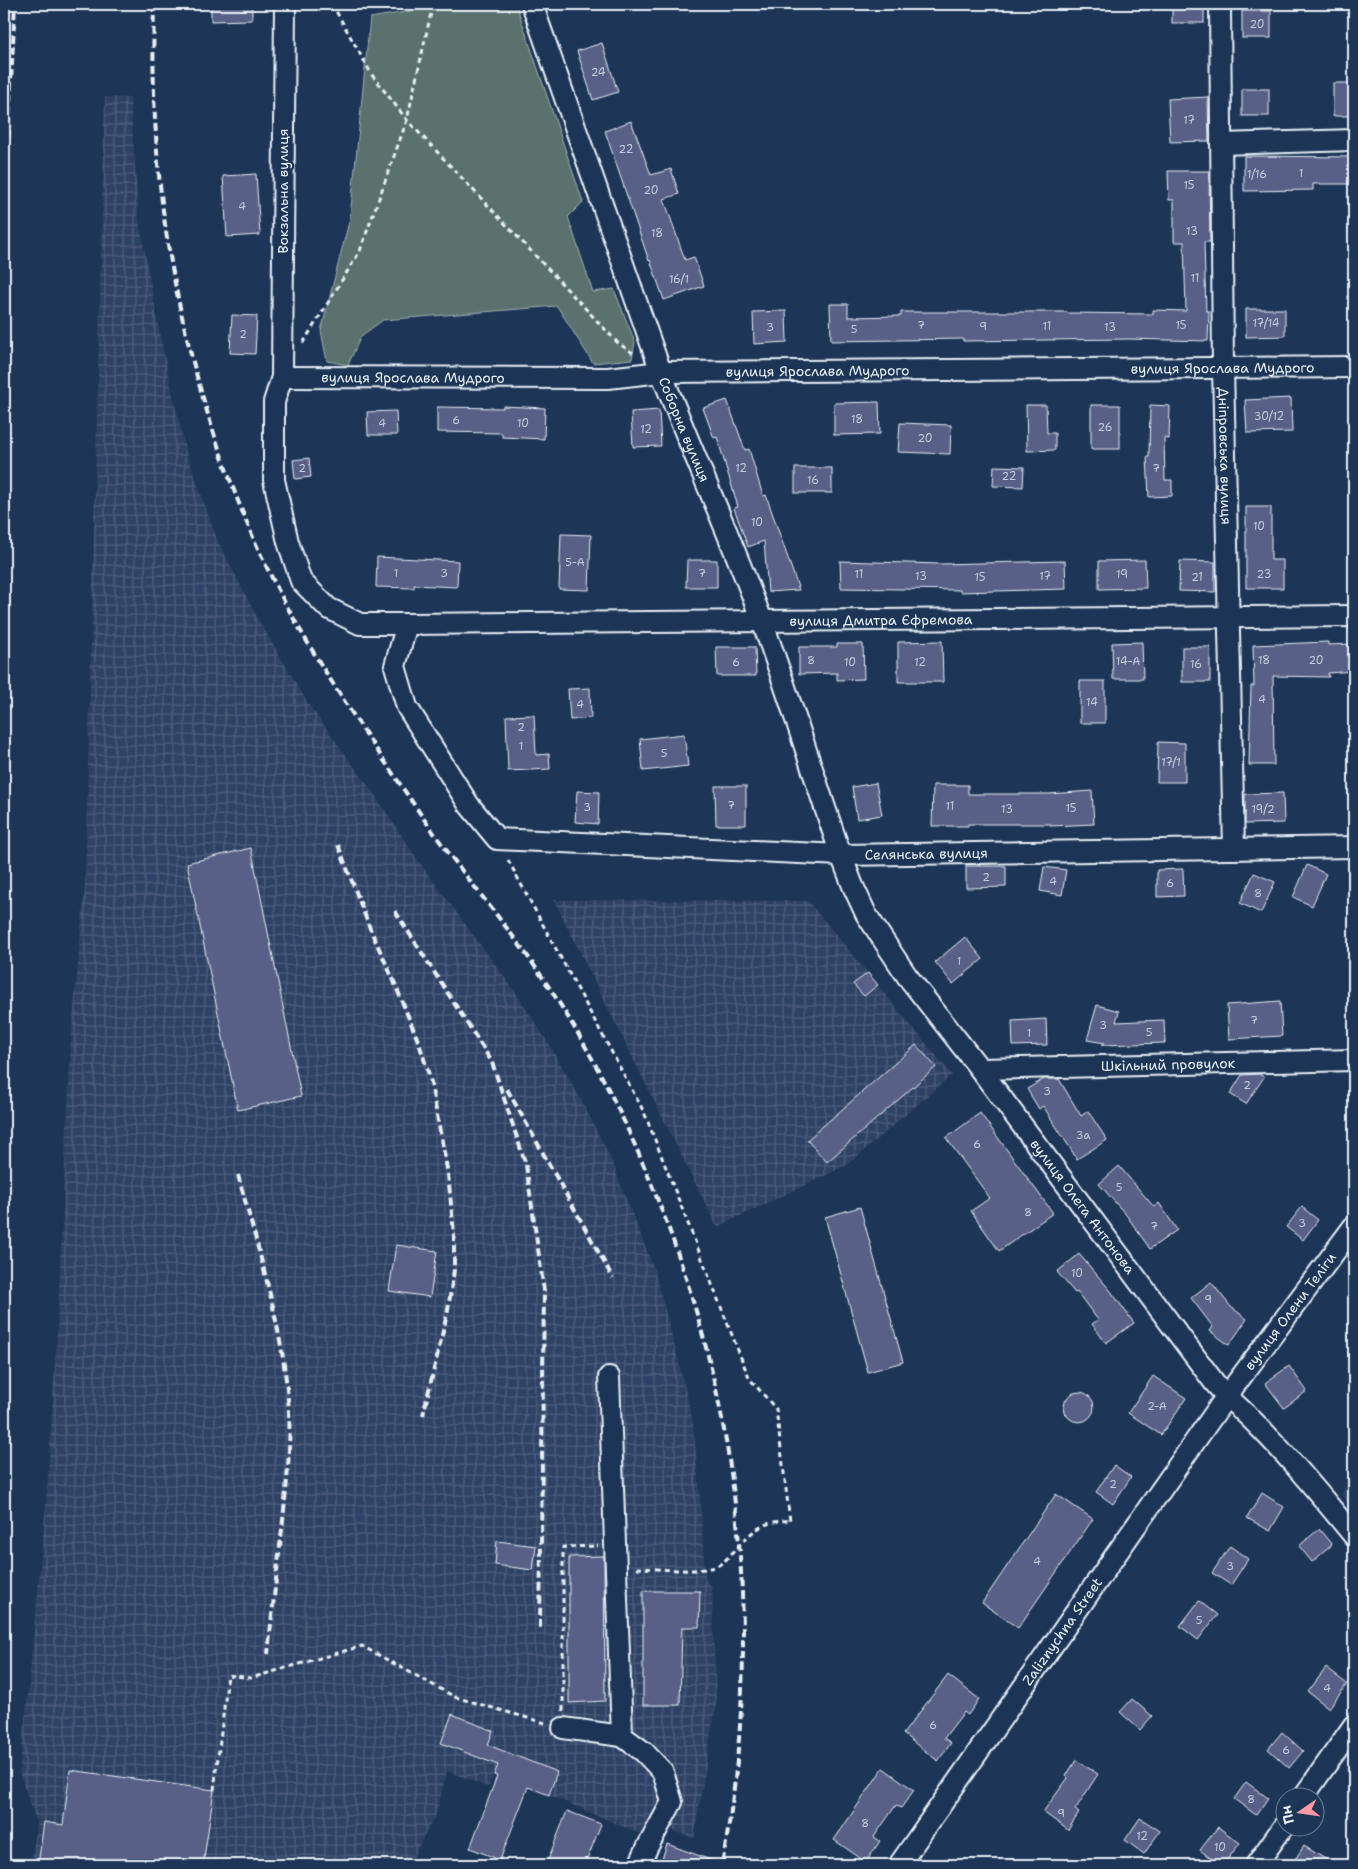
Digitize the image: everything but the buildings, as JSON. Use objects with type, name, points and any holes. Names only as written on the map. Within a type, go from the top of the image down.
[{"type":"street","name":"Вокзальна вулиця","points":[[285,4],[282,378],[274,402],[274,480],[288,542],[301,581],[328,608],[360,624],[407,624]]},
{"type":"street","name":"Соборна вулиця","points":[[532,4],[661,372],[761,620],[841,855]]},
{"type":"street","name":"Дніпровська вулиця","points":[[1220,4],[1223,368],[1234,849]]},
{"type":"street","points":[[1221,144],[1354,140]]},
{"type":"street","name":"вулиця Ярослава Мудрого","points":[[282,378],[608,378],[661,372],[1354,367]]},
{"type":"street","name":"вулиця Дмитра Єфремова","points":[[407,624],[1354,616]]},
{"type":"street","points":[[407,624],[395,666],[407,707],[469,805],[497,839]]},
{"type":"street","name":"Селянська вулиця","points":[[497,839],[841,855],[1354,847]]},
{"type":"street","name":"вулиця Олега Антонова","points":[[841,855],[853,886],[883,941],[907,976],[1226,1397],[1249,1417],[1274,1444],[1318,1492],[1354,1536]]},
{"type":"street","name":"Шкільний провулок","points":[[980,1070],[1354,1060]]},
{"type":"street","name":"вулиця Олени Теліги","points":[[1226,1397],[1354,1226]]},
{"type":"street","points":[[609,1377],[622,1736]]},
{"type":"street","name":"Zaliznychna Street","points":[[900,1865],[1226,1397]]},
{"type":"street","points":[[1311,1786],[1354,1725]]},
{"type":"street","points":[[563,1728],[622,1736],[644,1752],[663,1772],[672,1802],[639,1865]]},
{"type":"street","points":[[1256,1865],[1277,1836]]},
{"type":"path","points":[[332,4],[372,75],[407,120],[618,343],[661,372]]},
{"type":"path","points":[[303,344],[360,251],[407,120],[433,4]]},
{"type":"path","points":[[497,839],[644,1112],[749,1378],[776,1409],[790,1521]]},
{"type":"path","points":[[214,1790],[228,1675],[251,1678],[362,1646],[455,1697],[563,1728]]},
{"type":"shaded area","points":[[105,97],[130,98],[139,221],[163,350],[185,449],[217,539],[258,619],[309,705],[372,791],[420,863],[514,990],[549,1044],[580,1098],[610,1157],[654,1269],[693,1422],[705,1579],[712,1587],[716,1704],[694,1839],[670,1829],[659,1842],[549,1795],[494,1775],[488,1787],[447,1771],[436,1814],[409,1865],[31,1865],[37,1823],[19,1772],[46,1505],[56,1350],[71,1041],[85,887]]},
{"type":"shaded area","points":[[554,900],[808,901],[952,1075],[847,1165],[717,1227]]},
{"type":"shaded area","points":[[1354,1460],[1354,1514],[1342,1495]]},
{"type":"green space","points":[[439,4],[516,4],[583,202],[568,217],[593,292],[614,289],[635,342],[632,359],[593,363],[557,306],[383,320],[361,336],[348,365],[327,361],[321,331],[350,218],[370,18],[435,7]]},
{"type":"railway","points":[[4,282],[6,180],[15,4]]},
{"type":"railway","points":[[154,4],[154,102],[160,186],[167,238],[188,344],[202,396],[236,497],[281,596],[356,719],[437,838],[527,956],[574,1026],[634,1142],[659,1203],[688,1283],[710,1364],[727,1447],[738,1530],[743,1613],[742,1697],[735,1781],[722,1865]]},
{"type":"railway","points":[[338,845],[371,931],[419,1043],[430,1078],[448,1174],[454,1234],[454,1270],[448,1310],[423,1415]]},
{"type":"railway","points":[[395,911],[492,1062],[526,1165],[544,1291],[540,1628]]},
{"type":"railway","points":[[507,1089],[613,1278]]},
{"type":"railway","points":[[238,1175],[270,1292],[282,1352],[289,1412],[286,1485],[268,1654]]}]
